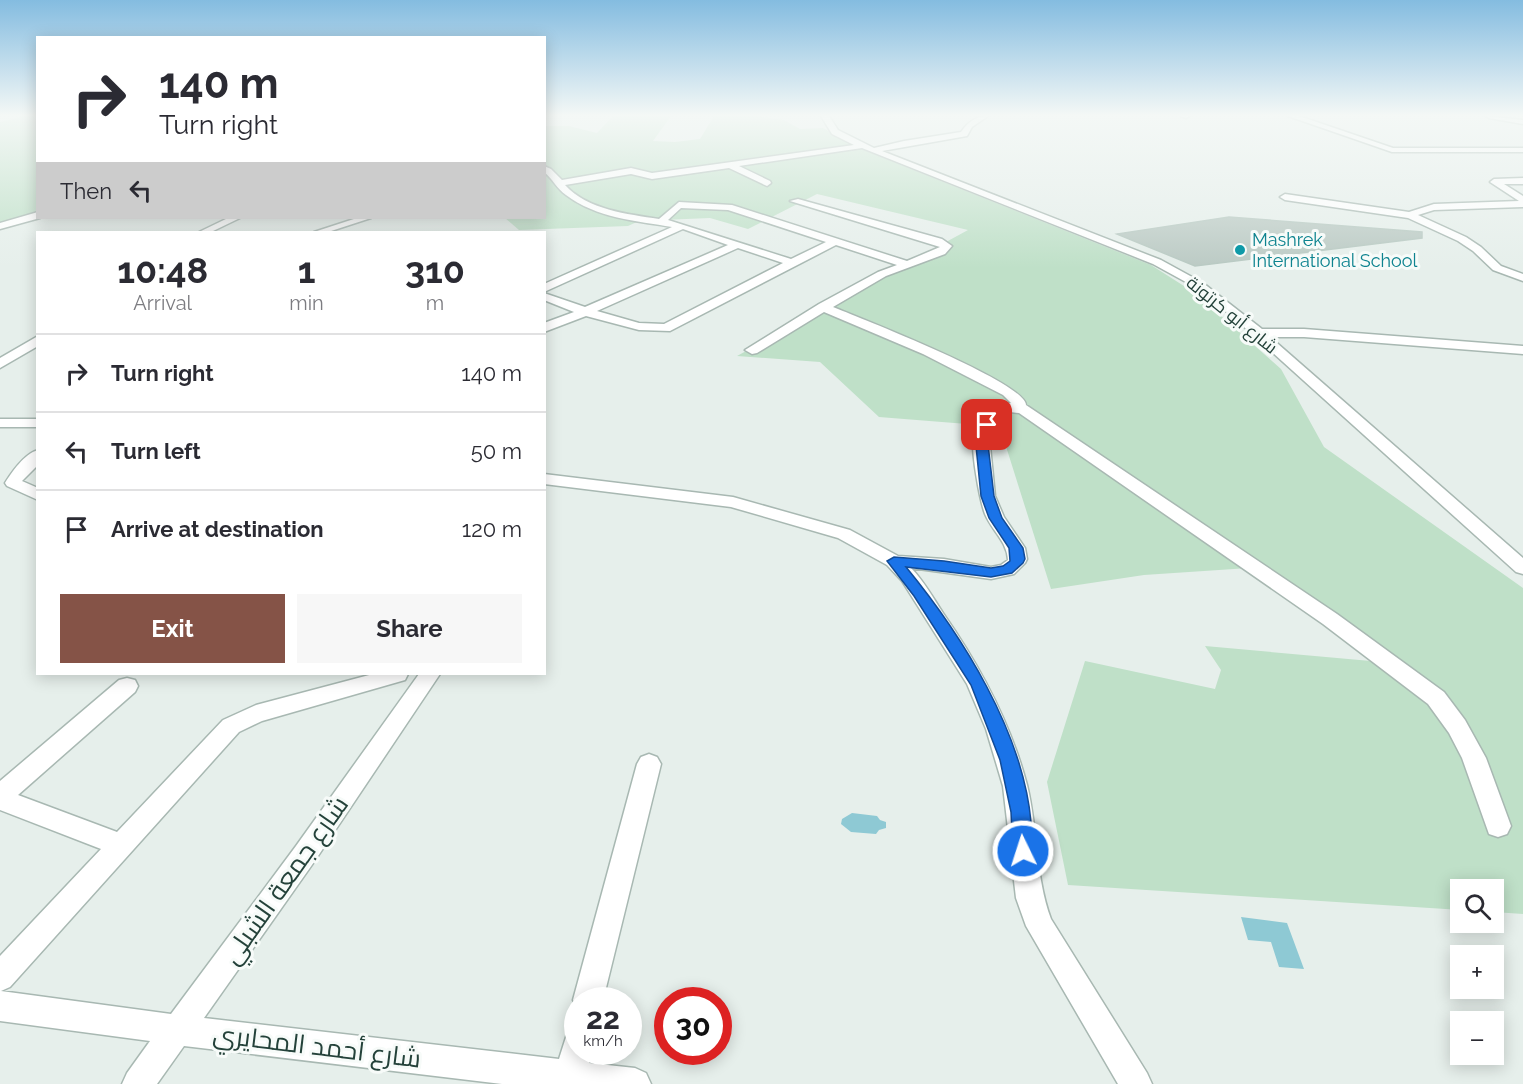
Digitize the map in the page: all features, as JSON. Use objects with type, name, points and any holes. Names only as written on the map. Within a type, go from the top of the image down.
[{"type":"street","points":[[559,183],[632,171],[649,176],[718,167]]},
{"type":"street","points":[[733,167],[767,183]]},
{"type":"street","name":"شارع أبو كرتونة","points":[[915,167],[1157,262],[1204,289],[1523,568]]},
{"type":"street","points":[[546,169],[571,195],[586,203],[622,214],[682,226],[790,262]]},
{"type":"street","points":[[1523,180],[1494,182],[1523,202]]},
{"type":"street","points":[[1285,197],[1410,215],[1462,239],[1477,249],[1497,268],[1523,278]]},
{"type":"street","points":[[752,350],[882,274],[941,252],[947,246],[938,241],[795,201]]},
{"type":"street","points":[[1410,215],[1434,207],[1523,202]]},
{"type":"street","points":[[661,222],[679,205],[721,206],[906,264]]},
{"type":"street","points":[[0,226],[36,216]]},
{"type":"street","points":[[195,231],[222,219]]},
{"type":"street","points":[[206,231],[233,219]]},
{"type":"street","points":[[322,231],[363,219]]},
{"type":"street","points":[[546,288],[682,226]]},
{"type":"street","points":[[546,297],[587,312],[652,329],[666,328],[746,289],[790,262],[834,242]]},
{"type":"street","points":[[546,327],[587,312],[738,244]]},
{"type":"street","points":[[824,307],[972,373],[1014,395],[1019,402],[1018,407]]},
{"type":"street","points":[[1,359],[36,333]]},
{"type":"street","points":[[1257,333],[1304,333],[1523,350]]},
{"type":"street","points":[[1,359],[36,341]]},
{"type":"street","points":[[894,561],[944,565],[991,573],[1007,570],[1016,563],[1018,559],[1016,548],[995,518],[987,496],[981,436],[987,425],[1005,409],[1018,407],[1330,619],[1436,698],[1450,713],[1467,741],[1490,798],[1498,826]]},
{"type":"street","points":[[0,423],[36,423]]},
{"type":"street","points":[[36,457],[21,471],[13,483],[36,494]]},
{"type":"street","points":[[546,483],[671,493],[742,504],[844,534],[894,561],[920,593],[978,684],[1009,760],[1015,786],[1030,898],[1040,926],[1136,1084]]},
{"type":"street","points":[[0,977],[222,732],[238,721],[394,675]]},
{"type":"street","name":"شارع جمعة الشبلي","points":[[138,1084],[305,854],[429,675]]},
{"type":"street","points":[[120,845],[0,798],[127,686]]},
{"type":"street","points":[[591,987],[625,850],[650,764]]},
{"type":"street","name":"شارع أحمد المحايري","points":[[0,1006],[178,1030],[635,1084]]},
{"type":"street","points":[[570,1076],[573,1065]]},
{"type":"green space","points":[[0,167],[36,167],[36,212],[0,224]]},
{"type":"green space","points":[[546,167],[905,167],[1151,265],[1195,293],[1281,369],[1324,447],[1523,588],[1523,914],[1504,913],[1504,879],[1450,879],[1450,909],[1068,885],[1047,782],[1085,661],[1215,689],[1221,670],[1205,646],[1393,663],[1249,568],[1144,575],[1051,589],[1003,437],[967,424],[879,417],[820,362],[737,356],[968,230],[817,194],[748,229],[710,218],[639,221],[628,226],[519,230],[506,219],[546,219]]},
{"type":"water","points":[[852,813],[877,816],[886,822],[886,828],[879,830],[876,834],[851,832],[841,824],[842,819]]},
{"type":"water","points":[[1241,917],[1287,923],[1304,969],[1279,967],[1271,942],[1248,940]]},
{"type":"building","name":"Mashrek International School","points":[[1229,217],[1422,232],[1422,238],[1195,266],[1117,234]]},
{"type":"place","name":"Mashrek International School","points":[[1240,250]]},
{"type":"route","points":[[987,425],[981,436],[981,445],[987,496],[995,518],[1016,548],[1018,559],[1016,563],[1007,570],[991,573],[944,565],[894,561],[909,577],[959,650],[978,684],[1009,760],[1020,812],[1023,851]]}]
